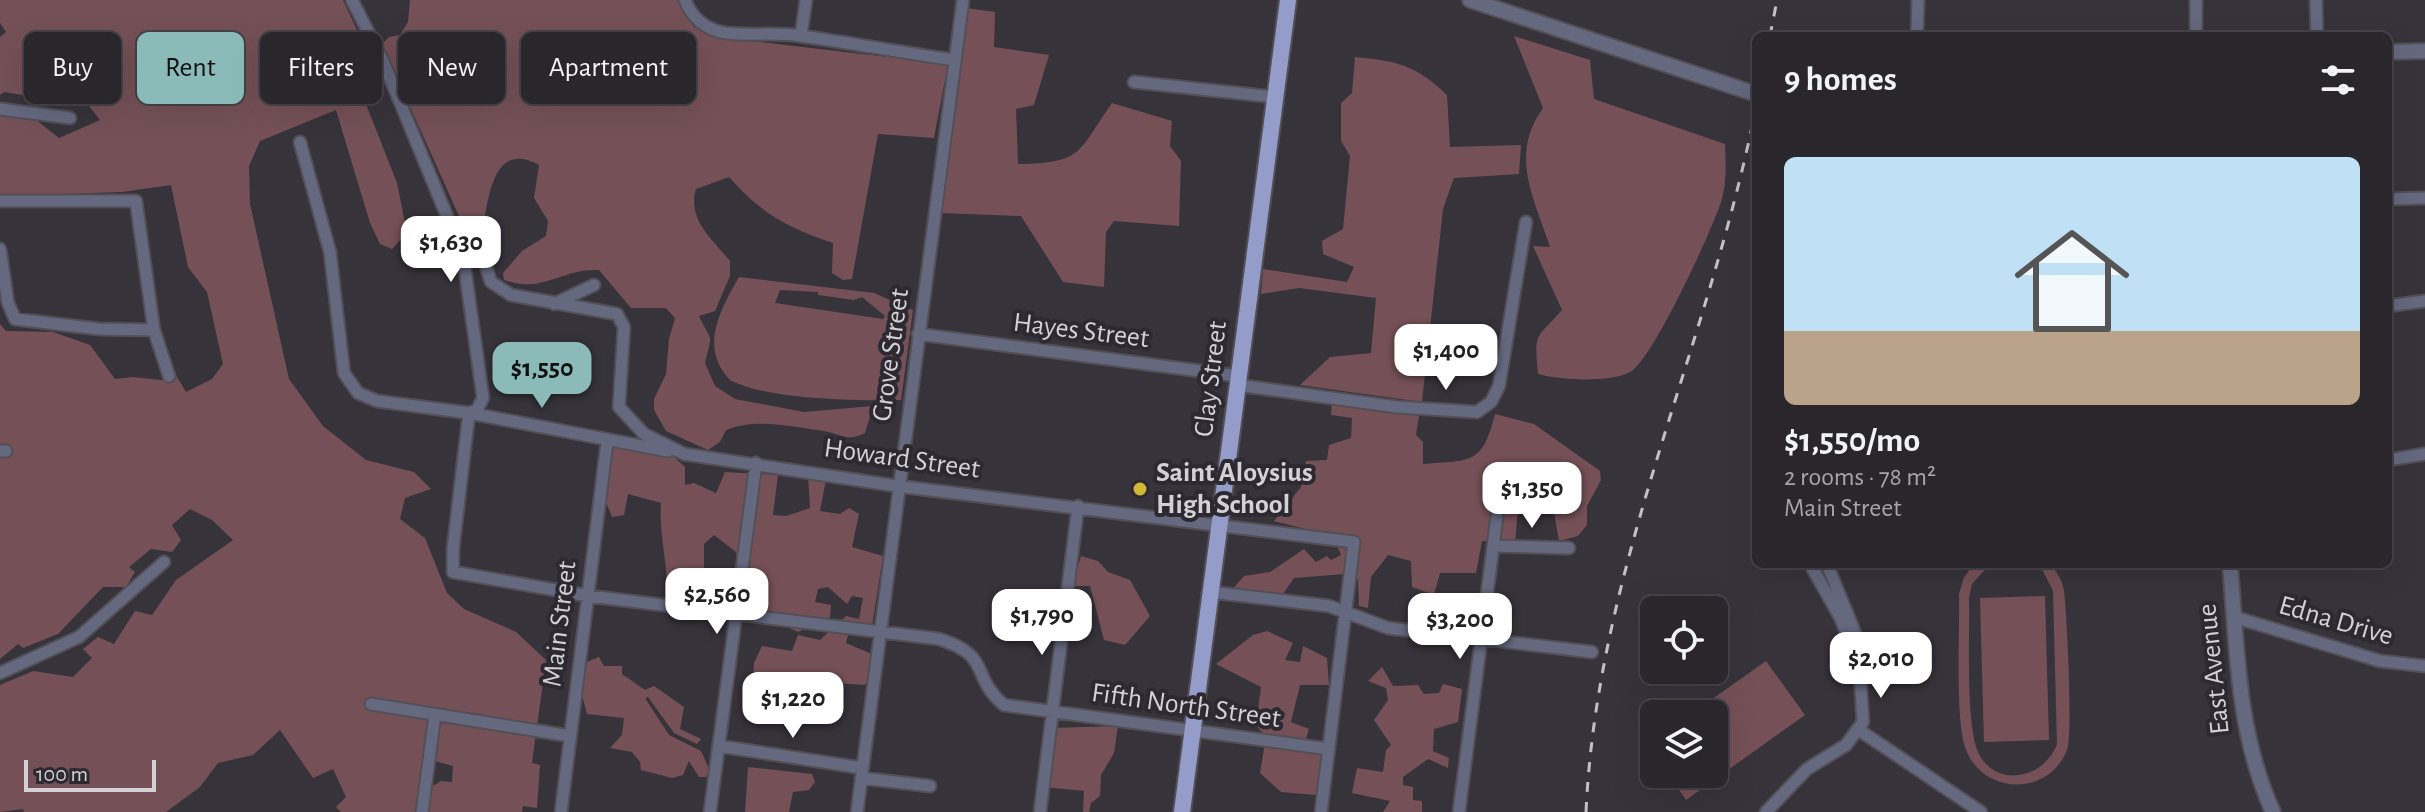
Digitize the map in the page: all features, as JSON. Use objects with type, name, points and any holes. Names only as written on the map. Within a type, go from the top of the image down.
[{"type":"main road","name":"Clay Street","points":[[1182,812],[1288,0]]},
{"type":"street","points":[[352,0],[383,61],[463,255],[483,398],[477,410],[469,413]]},
{"type":"street","points":[[685,0],[691,15],[725,33],[801,36],[955,60]]},
{"type":"street","points":[[801,36],[806,0]]},
{"type":"street","name":"Grove Street","points":[[857,812],[897,486],[963,0]]},
{"type":"street","points":[[1470,0],[1752,93]]},
{"type":"street","points":[[1917,32],[1918,0]]},
{"type":"street","points":[[2196,0],[2196,32]]},
{"type":"street","points":[[2316,0],[2317,32]]},
{"type":"street","points":[[2392,52],[2425,51]]},
{"type":"street","points":[[1134,82],[1274,97]]},
{"type":"street","points":[[0,109],[70,118]]},
{"type":"street","points":[[300,142],[330,252],[347,380],[358,393],[377,401],[469,413],[607,442],[684,454]]},
{"type":"street","points":[[2392,199],[2425,198]]},
{"type":"street","points":[[0,201],[136,201],[154,330],[169,376]]},
{"type":"street","name":"Hayes Street","points":[[918,334],[1237,380],[1397,407],[1477,412],[1491,402],[1501,377],[1526,222]]},
{"type":"street","name":"Howard Street","points":[[463,255],[476,247],[481,252],[486,273],[497,289],[554,304],[617,314],[624,327],[619,407],[644,434],[684,454],[897,486],[1219,523],[1354,542],[1346,612]]},
{"type":"street","points":[[0,249],[8,303],[15,319],[99,329],[154,330]]},
{"type":"street","points":[[554,304],[594,285]]},
{"type":"street","points":[[2392,305],[2425,301]]},
{"type":"street","name":"Fifth North Street","points":[[469,413],[453,572],[589,596],[939,639],[963,647],[977,660],[987,691],[1004,705],[1329,749]]},
{"type":"street","name":"Main Street","points":[[561,812],[607,442]]},
{"type":"street","points":[[2392,459],[2425,454]]},
{"type":"street","points":[[710,812],[756,463]]},
{"type":"street","points":[[1040,812],[1078,506]]},
{"type":"street","points":[[1459,812],[1497,516]]},
{"type":"street","points":[[1493,546],[1569,548]]},
{"type":"street","points":[[0,673],[79,637],[164,562]]},
{"type":"street","points":[[1812,568],[1840,617],[1858,665]]},
{"type":"street","points":[[1766,812],[1788,787],[1846,745],[1859,730],[1864,715],[1858,640],[1829,568]]},
{"type":"street","name":"East Avenue","points":[[2230,568],[2246,735],[2273,812]]},
{"type":"street","points":[[1210,592],[1329,606],[1388,628],[1592,652]]},
{"type":"street","points":[[1321,812],[1346,612]]},
{"type":"street","name":"Edna Drive","points":[[2234,617],[2380,661],[2425,666]]},
{"type":"street","points":[[371,704],[570,736]]},
{"type":"street","points":[[422,812],[435,715]]},
{"type":"street","points":[[1859,730],[1981,812]]},
{"type":"street","points":[[719,746],[930,786]]},
{"type":"shaded area","points":[[0,0],[343,0],[358,32],[260,32],[260,104],[366,104],[397,183],[407,233],[392,249],[380,244],[370,223],[336,110],[260,141],[249,166],[250,204],[289,379],[323,426],[366,460],[414,472],[431,489],[405,498],[400,519],[425,538],[447,593],[464,609],[516,632],[546,660],[532,763],[540,765],[537,808],[523,806],[522,812],[341,812],[336,807],[346,797],[333,769],[313,778],[280,730],[253,755],[218,763],[200,787],[166,812],[24,812],[23,809],[0,812],[0,685],[33,671],[73,677],[92,658],[83,649],[98,637],[114,644],[135,611],[152,615],[176,580],[233,540],[212,520],[190,509],[172,525],[181,540],[172,552],[151,549],[129,567],[135,572],[126,587],[103,587],[58,634],[23,648],[18,644],[0,659],[0,324],[6,331],[53,332],[90,345],[115,379],[133,377],[170,381],[174,372],[186,392],[212,379],[223,364],[207,292],[188,267],[171,185],[122,192],[0,196],[0,113],[31,116],[59,138],[100,120],[89,106],[77,104],[121,104],[121,32],[24,32],[24,95],[4,92],[0,95],[0,37],[6,32],[0,23]],"holes":[[[426,735],[436,752],[435,761],[453,766],[452,782],[441,781],[419,794]]]},
{"type":"shaded area","points":[[410,0],[679,0],[694,27],[716,37],[948,64],[934,138],[878,134],[852,279],[843,280],[832,273],[833,243],[776,218],[729,177],[696,189],[694,200],[698,219],[730,261],[730,276],[715,311],[699,316],[710,338],[705,363],[715,386],[735,399],[804,412],[873,406],[865,433],[847,437],[783,425],[748,424],[726,430],[720,442],[708,450],[666,431],[654,410],[654,399],[666,374],[669,339],[675,318],[666,308],[631,308],[599,270],[586,270],[530,284],[504,280],[503,273],[522,251],[546,236],[548,221],[534,198],[539,165],[524,159],[512,160],[502,166],[491,189],[483,229],[476,235],[467,234],[409,104],[505,104],[505,32],[402,32],[408,22]]},
{"type":"shaded area","points":[[966,8],[995,12],[994,47],[1049,55],[1034,105],[1016,109],[1018,164],[1055,161],[1076,152],[1112,103],[1172,121],[1170,146],[1181,161],[1179,226],[1114,221],[1106,232],[1104,287],[1063,282],[1021,216],[941,213]]},
{"type":"shaded area","points":[[398,35],[398,80],[382,44],[389,37]]},
{"type":"shaded area","points":[[1514,36],[1590,60],[1594,99],[1725,144],[1724,190],[1705,242],[1652,345],[1640,363],[1621,375],[1584,379],[1538,374],[1537,342],[1562,310],[1533,246],[1550,247],[1532,194],[1526,160],[1533,125],[1543,108]]},
{"type":"shaded area","points":[[1355,57],[1405,66],[1447,95],[1450,147],[1521,145],[1519,174],[1454,178],[1443,209],[1422,402],[1300,385],[1330,357],[1371,353],[1376,298],[1299,288],[1261,294],[1263,269],[1347,282],[1354,267],[1323,254],[1322,241],[1343,229],[1350,156],[1341,141],[1341,103],[1352,93]]},
{"type":"shaded area","points":[[739,277],[874,293],[913,310],[901,400],[789,395],[746,387],[730,380],[721,368],[714,342],[720,316]],"holes":[[[780,290],[818,292],[818,295],[854,300],[862,297],[885,316],[883,319],[775,303]]]},
{"type":"shaded area","points":[[1332,400],[1419,416],[1416,435],[1423,442],[1423,464],[1472,457],[1485,443],[1495,414],[1534,424],[1600,471],[1601,480],[1587,506],[1587,525],[1578,536],[1559,541],[1551,496],[1518,510],[1515,542],[1482,541],[1476,573],[1440,573],[1434,595],[1412,587],[1411,561],[1388,555],[1371,577],[1368,608],[1359,606],[1358,579],[1345,574],[1294,578],[1283,594],[1229,593],[1244,576],[1270,572],[1304,549],[1316,562],[1327,556],[1331,560],[1341,555],[1333,536],[1274,521],[1301,487],[1306,461],[1327,460],[1329,445],[1351,438],[1352,418],[1331,415]]},
{"type":"shaded area","points":[[610,446],[672,455],[685,467],[685,485],[694,483],[716,493],[725,472],[778,475],[773,515],[786,516],[810,508],[808,475],[826,479],[820,511],[840,514],[849,508],[859,514],[852,547],[883,556],[872,626],[840,622],[846,616],[859,619],[863,598],[852,596],[847,604],[828,587],[818,589],[815,602],[831,605],[830,617],[798,632],[743,606],[736,552],[714,535],[704,544],[704,573],[683,572],[680,587],[667,585],[661,503],[628,494],[624,515],[612,517],[603,495]]},
{"type":"shaded area","points":[[1081,556],[1098,561],[1108,572],[1130,580],[1150,616],[1125,645],[1104,640],[1090,586],[1072,586]]},
{"type":"shaded area","points":[[1971,568],[1986,568],[1972,584],[1969,598],[1970,702],[1975,741],[1987,765],[2008,775],[2020,775],[2042,765],[2057,744],[2053,591],[2039,568],[2053,568],[2063,587],[2067,623],[2069,739],[2058,766],[2031,783],[1999,782],[1973,763],[1965,747],[1959,695],[1959,594],[1964,577]]},
{"type":"shaded area","points":[[2045,596],[2049,740],[1984,742],[1980,598]]},
{"type":"shaded area","points":[[834,627],[849,632],[846,643],[874,655],[873,670],[865,685],[818,682],[803,688],[772,674],[768,694],[752,700],[754,663],[762,646],[792,651],[798,635],[820,640]]},
{"type":"shaded area","points":[[1267,631],[1293,643],[1285,660],[1300,662],[1303,646],[1327,658],[1329,685],[1300,685],[1291,722],[1309,729],[1306,738],[1326,745],[1316,795],[1281,792],[1260,773],[1266,737],[1256,725],[1261,687],[1216,664],[1253,635]]},
{"type":"shaded area","points":[[599,657],[604,666],[622,666],[622,674],[645,690],[654,686],[684,707],[680,729],[701,739],[697,744],[674,733],[648,697],[645,698],[669,735],[701,751],[710,771],[706,777],[699,777],[689,761],[683,775],[672,778],[641,770],[640,762],[632,752],[610,748],[622,735],[624,718],[587,714],[579,684],[582,664]]},
{"type":"shaded area","points":[[1766,661],[1805,715],[1728,770],[1728,700],[1711,700]]},
{"type":"shaded area","points":[[1382,667],[1393,686],[1418,685],[1424,694],[1439,693],[1443,684],[1462,689],[1458,722],[1434,729],[1433,751],[1449,758],[1448,768],[1428,759],[1403,777],[1403,785],[1413,787],[1413,800],[1422,801],[1422,812],[1383,812],[1390,801],[1352,793],[1357,768],[1383,772],[1386,750],[1391,745],[1374,720],[1388,700],[1386,688],[1368,681]]},
{"type":"shaded area","points":[[1118,726],[1114,753],[1101,775],[1100,796],[1091,803],[1089,812],[1083,812],[1084,791],[1045,787],[1052,728]]},
{"type":"shaded area","points":[[748,767],[812,774],[815,782],[809,790],[793,792],[789,812],[745,812]]},
{"type":"shaded area","points":[[1678,788],[1703,788],[1686,800]]},
{"type":"railway","points":[[1771,32],[1777,0]]},
{"type":"railway","points":[[1586,812],[1595,721],[1611,632],[1632,544],[1711,284],[1752,125]]},
{"type":"place","name":"Saint Aloysius High School","points":[[1140,489]]}]
